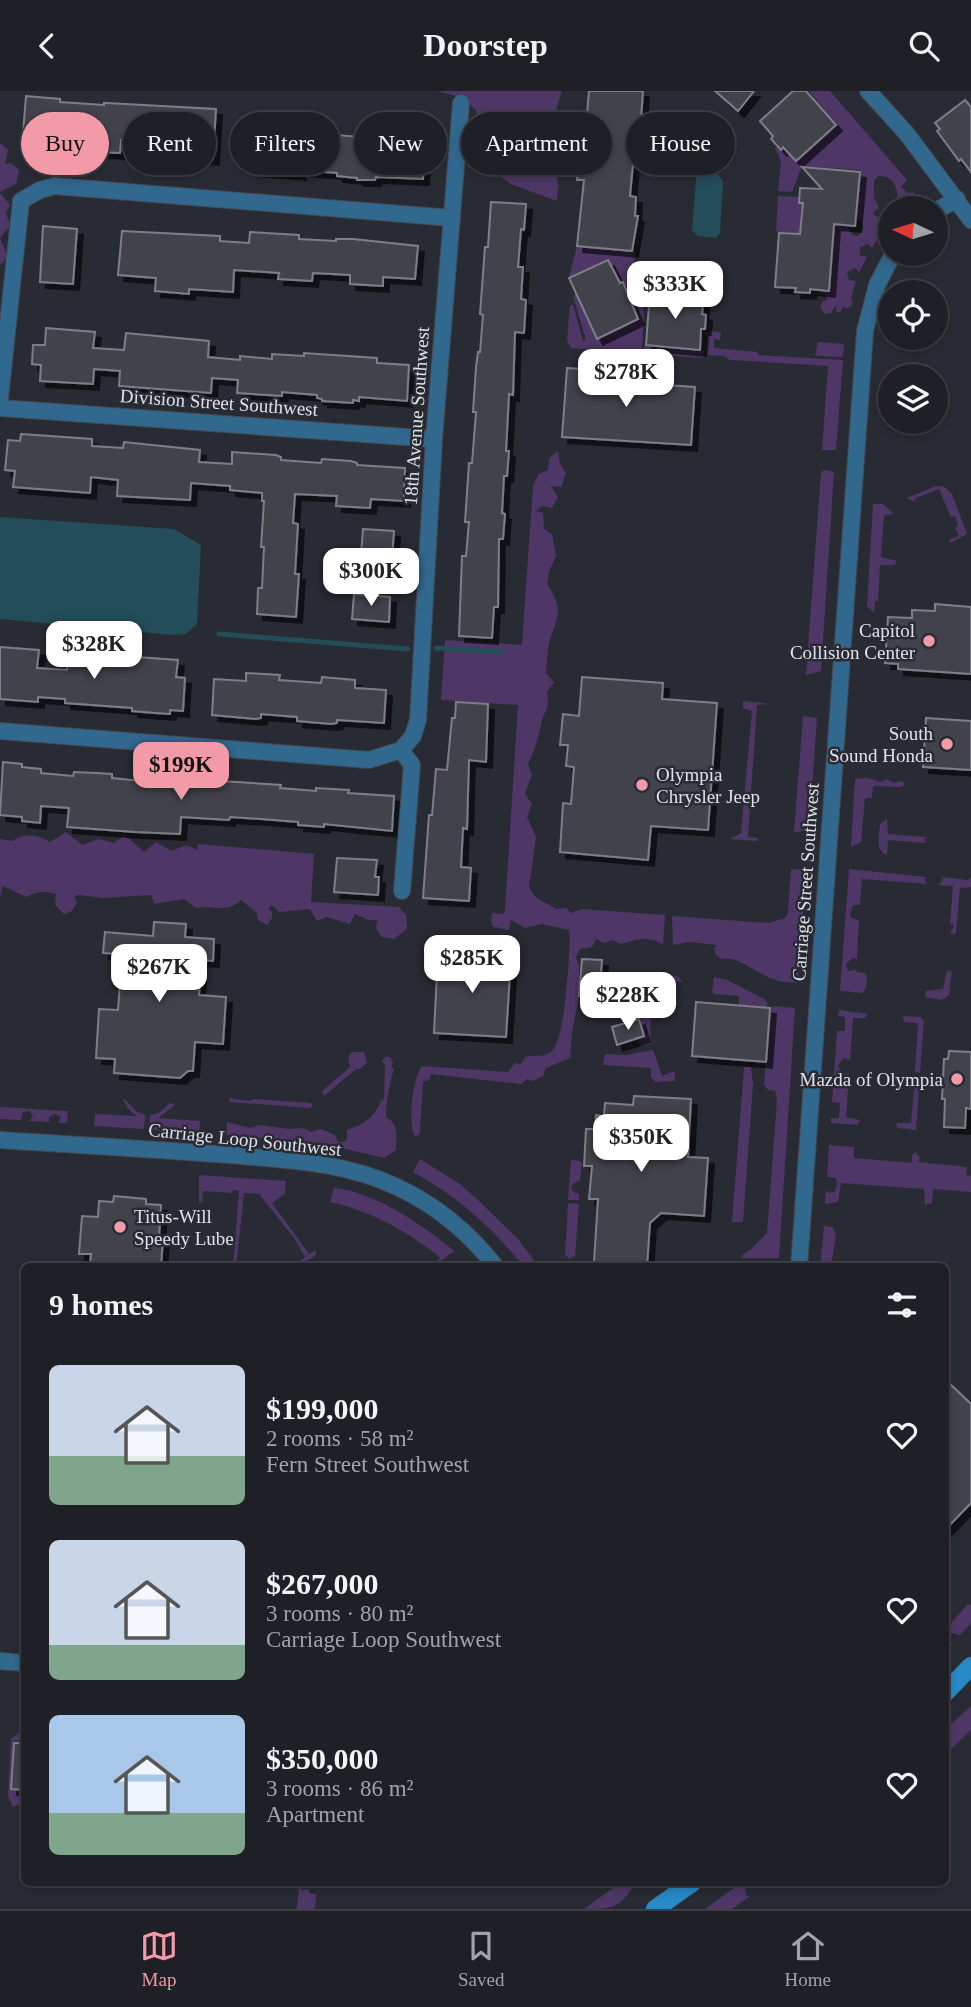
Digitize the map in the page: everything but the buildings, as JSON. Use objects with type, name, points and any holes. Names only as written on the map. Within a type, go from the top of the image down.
[{"type":"main road","points":[[949,1689],[971,1666]]},
{"type":"main road","points":[[655,1909],[688,1886]]},
{"type":"street","points":[[868,91],[907,134],[971,220]]},
{"type":"street","name":"18th Avenue Southwest","points":[[401,750],[413,736],[418,720],[434,439],[461,103]]},
{"type":"street","points":[[0,398],[21,201],[40,190],[54,186],[452,218]]},
{"type":"street","points":[[948,204],[957,199]]},
{"type":"street","name":"Carriage Street Southwest","points":[[799,1263],[865,331],[877,285],[887,266]]},
{"type":"street","name":"Division Street Southwest","points":[[0,408],[434,439]]},
{"type":"street","points":[[0,731],[369,760],[401,750],[412,765],[402,891]]},
{"type":"street","name":"Carriage Loop Southwest","points":[[0,1140],[299,1161],[343,1168],[397,1186],[441,1213],[480,1246],[493,1263]]},
{"type":"street","points":[[0,1661],[21,1663]]},
{"type":"shaded area","points":[[437,91],[562,91],[555,112],[476,112],[456,96]]},
{"type":"shaded area","points":[[809,91],[830,91],[907,180],[901,187],[908,193],[914,192],[915,196],[897,196],[895,185],[884,176],[878,176],[874,181],[874,197],[878,209],[873,214],[878,217],[878,238],[872,248],[868,244],[860,247],[860,255],[867,257],[859,272],[855,268],[847,272],[849,280],[856,281],[851,298],[853,304],[848,308],[843,307],[840,313],[836,311],[836,305],[831,313],[825,314],[820,307],[822,302],[828,299],[824,294],[819,294],[833,237],[779,233],[776,230],[778,196],[799,197],[799,202],[803,203],[802,222],[846,225],[853,235],[858,236],[863,231],[863,225],[856,216],[861,170],[802,166],[792,192],[778,191],[781,161],[775,148],[777,146],[781,150],[783,147],[796,161],[836,125]]},
{"type":"shaded area","points":[[0,143],[8,150],[5,164],[11,163],[19,170],[16,184],[0,192]]},
{"type":"shaded area","points":[[498,175],[557,175],[557,201],[511,184]]},
{"type":"shaded area","points":[[0,193],[10,205],[6,213],[10,226],[0,238]]},
{"type":"shaded area","points":[[0,238],[8,257],[0,265]]},
{"type":"shaded area","points":[[577,246],[635,251],[636,278],[625,286],[620,283],[608,260],[569,278]]},
{"type":"shaded area","points":[[637,281],[645,288],[642,349],[646,345],[700,350],[704,351],[703,358],[571,348],[567,340],[570,305],[573,305],[583,341],[586,340],[573,296],[577,294],[597,338],[636,320],[626,297],[629,295],[626,290]]},
{"type":"shaded area","points":[[710,331],[721,332],[720,340],[714,339],[714,348],[757,352],[758,355],[843,360],[836,450],[822,450],[828,366],[730,360],[724,356],[708,355]]},
{"type":"shaded area","points":[[818,342],[844,344],[843,357],[815,356]]},
{"type":"shaded area","points":[[558,451],[560,464],[566,473],[561,487],[551,486],[558,497],[552,508],[542,506],[536,511],[543,513],[544,529],[552,534],[556,556],[547,584],[556,601],[558,614],[549,643],[546,673],[554,682],[547,692],[547,707],[528,764],[532,775],[525,794],[532,804],[527,817],[536,837],[529,887],[534,896],[556,909],[566,908],[571,913],[582,909],[665,915],[663,944],[646,939],[621,944],[612,940],[604,943],[596,939],[592,947],[580,949],[576,957],[579,966],[579,996],[570,1058],[546,1068],[543,1076],[533,1081],[527,1079],[521,1084],[431,1074],[429,1080],[423,1082],[420,1131],[419,1135],[415,1136],[411,1121],[412,1101],[422,1066],[508,1072],[515,1063],[521,1064],[525,1057],[551,1052],[560,1033],[567,980],[569,930],[542,924],[525,928],[511,920],[509,930],[493,927],[491,921],[492,913],[503,914],[505,910],[518,705],[441,700],[445,640],[522,645],[533,486],[539,474],[548,470],[549,458]]},
{"type":"shaded area","points":[[821,472],[834,472],[821,671],[806,675]]},
{"type":"shaded area","points":[[936,486],[943,486],[952,494],[967,534],[950,543],[949,540],[959,536],[955,528],[958,526],[955,516],[951,517],[939,489],[916,498],[914,502],[907,498]]},
{"type":"shaded area","points":[[873,504],[883,504],[894,514],[884,515],[881,557],[897,561],[895,565],[880,565],[878,601],[875,601],[874,613],[867,606]]},
{"type":"shaded area","points":[[743,701],[770,704],[757,705],[748,837],[759,838],[757,841],[730,839],[741,833],[752,711],[743,708]]},
{"type":"shaded area","points":[[803,716],[817,718],[809,831],[794,832]]},
{"type":"shaded area","points":[[867,778],[906,784],[901,787],[873,786],[872,798],[865,798],[861,842],[851,847],[855,779]]},
{"type":"shaded area","points":[[887,819],[888,834],[926,837],[924,839],[927,843],[888,840],[887,855],[883,853],[879,842],[880,824]]},
{"type":"shaded area","points":[[66,832],[82,845],[99,839],[114,843],[125,835],[144,852],[156,842],[171,851],[187,845],[197,850],[198,844],[314,854],[311,902],[399,907],[406,915],[407,929],[394,939],[382,937],[376,928],[377,920],[369,920],[355,914],[350,924],[327,917],[317,921],[310,909],[279,912],[272,905],[268,909],[272,912],[272,918],[267,925],[258,920],[257,913],[241,900],[225,908],[196,908],[184,899],[154,904],[151,895],[103,898],[80,895],[74,896],[77,902],[72,911],[64,914],[55,905],[56,894],[48,892],[26,897],[3,886],[0,898],[0,839],[12,841],[31,835],[50,842]]},
{"type":"shaded area","points":[[791,869],[806,870],[798,982],[775,980],[738,961],[721,959],[714,949],[717,945],[689,942],[673,945],[672,916],[769,923],[785,918],[788,913]]},
{"type":"shaded area","points":[[849,869],[926,877],[928,884],[862,879],[860,905],[853,905],[850,914],[851,918],[859,920],[857,959],[852,958],[846,964],[848,971],[856,970],[867,976],[866,988],[862,993],[840,991]]},
{"type":"shaded area","points":[[942,877],[968,880],[971,877],[971,887],[960,888],[954,934],[950,933],[954,926],[950,923],[953,886],[939,885]]},
{"type":"shaded area","points":[[947,970],[952,970],[949,995],[942,1000],[925,997],[926,991],[943,989]]},
{"type":"shaded area","points":[[661,973],[679,977],[682,982],[669,980],[656,1002],[635,994],[635,984],[657,985]]},
{"type":"shaded area","points":[[714,977],[727,980],[764,999],[768,1003],[766,1007],[739,1005],[739,996],[714,994]]},
{"type":"shaded area","points":[[643,1006],[654,1008],[650,1025],[651,1044],[641,1046],[639,1042]]},
{"type":"shaded area","points":[[773,1006],[795,1008],[779,1258],[743,1258],[741,1256],[767,1233],[777,1100],[775,1091],[768,1090],[764,1085],[769,1010]]},
{"type":"shaded area","points":[[839,1010],[868,1014],[865,1018],[853,1018],[850,1060],[844,1058],[838,1065],[842,1075],[849,1073],[846,1117],[860,1120],[858,1125],[831,1123],[831,1118],[839,1118],[840,1103],[832,1102],[837,1031],[845,1031],[845,1017],[838,1016]]},
{"type":"shaded area","points":[[903,1016],[921,1017],[924,1021],[920,1073],[915,1072],[918,1023],[904,1022]]},
{"type":"shaded area","points":[[653,1050],[662,1076],[675,1073],[675,1081],[655,1082],[651,1077],[651,1068],[603,1065],[605,1054],[626,1055]]},
{"type":"shaded area","points":[[352,1052],[364,1052],[367,1063],[324,1096],[322,1091],[350,1067],[348,1058]]},
{"type":"shaded area","points":[[385,1057],[390,1057],[393,1062],[391,1067],[394,1069],[386,1117],[395,1127],[397,1136],[396,1150],[384,1158],[326,1144],[226,1135],[227,1122],[250,1128],[259,1125],[303,1128],[311,1132],[321,1129],[335,1135],[338,1142],[344,1142],[347,1139],[347,1130],[369,1119],[382,1099],[384,1100],[385,1065],[382,1061]]},
{"type":"shaded area","points":[[744,1067],[751,1067],[753,1084],[743,1222],[732,1222]]},
{"type":"shaded area","points":[[915,1079],[920,1079],[916,1130],[897,1128],[896,1123],[911,1123]]},
{"type":"shaded area","points":[[230,1098],[313,1105],[310,1108],[229,1102]]},
{"type":"shaded area","points":[[123,1100],[136,1111],[145,1115],[144,1129],[94,1126],[95,1114],[137,1116],[128,1109]]},
{"type":"shaded area","points":[[170,1103],[174,1106],[158,1118],[200,1121],[199,1133],[149,1130],[150,1115],[159,1113]]},
{"type":"shaded area","points":[[0,1107],[68,1111],[67,1123],[58,1123],[61,1117],[55,1114],[49,1117],[49,1122],[29,1121],[33,1116],[30,1111],[23,1112],[21,1120],[0,1119]]},
{"type":"shaded area","points":[[829,1145],[854,1147],[854,1158],[912,1163],[912,1155],[916,1152],[920,1158],[918,1162],[967,1167],[966,1175],[971,1176],[971,1192],[933,1189],[932,1203],[925,1205],[924,1189],[841,1183],[838,1202],[825,1204],[826,1190],[829,1193],[834,1192],[837,1185],[836,1178],[827,1177]]},
{"type":"shaded area","points":[[420,1159],[460,1184],[518,1239],[536,1263],[521,1263],[473,1213],[413,1172]]},
{"type":"shaded area","points":[[571,1160],[582,1163],[580,1180],[571,1187],[573,1192],[579,1194],[579,1200],[568,1200]]},
{"type":"shaded area","points":[[199,1175],[286,1181],[285,1194],[272,1203],[309,1254],[316,1250],[316,1255],[304,1263],[298,1263],[305,1257],[294,1238],[259,1194],[244,1193],[236,1263],[233,1263],[239,1191],[203,1191],[202,1202],[199,1203]]},
{"type":"shaded area","points":[[334,1188],[366,1196],[398,1211],[454,1251],[438,1263],[434,1263],[440,1258],[436,1254],[386,1222],[359,1210],[330,1202]]},
{"type":"shaded area","points":[[568,1203],[579,1204],[575,1256],[569,1259],[565,1254]]},
{"type":"shaded area","points":[[824,1226],[832,1227],[836,1234],[832,1263],[820,1263]]},
{"type":"shaded area","points":[[968,1604],[971,1605],[971,1623],[958,1637],[959,1635],[949,1635],[949,1625]]},
{"type":"shaded area","points":[[971,1706],[971,1730],[949,1751],[949,1726]]},
{"type":"shaded area","points":[[21,1731],[21,1741],[14,1741],[11,1788],[21,1790],[21,1803],[13,1807],[8,1796],[11,1739]]},
{"type":"shaded area","points":[[616,1886],[633,1886],[625,1898],[615,1905],[584,1909]]},
{"type":"shaded area","points":[[737,1886],[748,1886],[745,1889],[747,1896],[750,1896],[732,1909],[705,1909]]},
{"type":"shaded area","points":[[299,1887],[316,1894],[315,1909],[297,1909]]},
{"type":"water","points":[[696,175],[718,175],[723,182],[720,233],[716,238],[698,236],[692,230]]},
{"type":"water","points":[[0,517],[174,529],[201,545],[197,624],[186,634],[173,635],[0,619]]},
{"type":"waterway","points":[[219,634],[408,649]]},
{"type":"waterway","points":[[436,648],[502,652]]},
{"type":"place","name":"Capitol Collision Center","points":[[929,641]]},
{"type":"place","name":"South Sound Honda","points":[[947,744]]},
{"type":"place","name":"Olympia Chrysler Jeep","points":[[642,785]]},
{"type":"place","name":"Mazda of Olympia","points":[[957,1079]]},
{"type":"place","name":"Titus-Will Speedy Lube","points":[[120,1227]]}]
